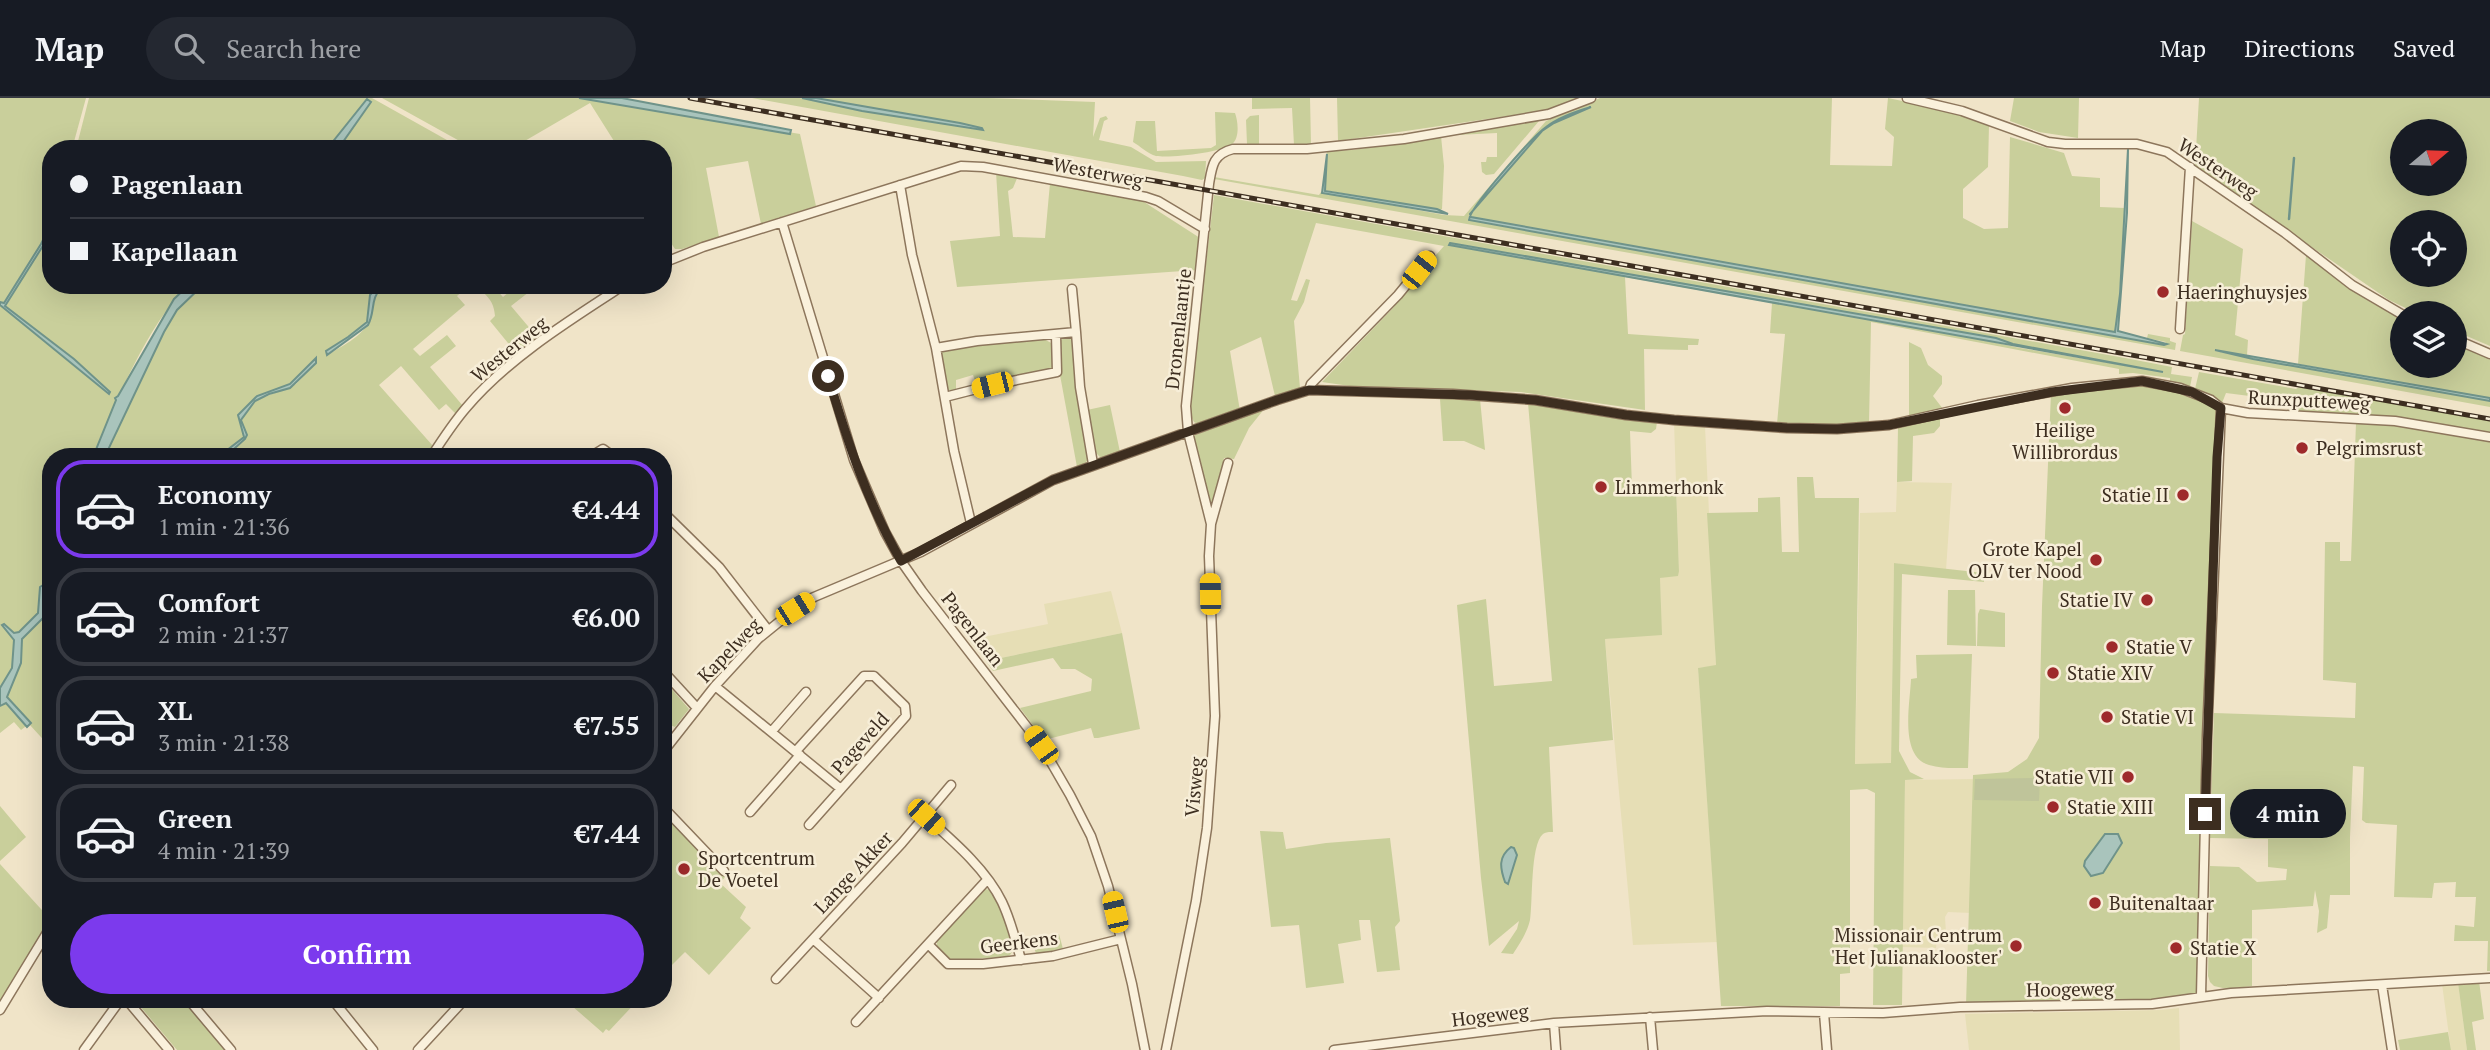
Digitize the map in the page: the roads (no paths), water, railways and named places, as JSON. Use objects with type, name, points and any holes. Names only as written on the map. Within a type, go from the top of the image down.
[{"type":"street","points":[[1205,229],[1213,162],[1228,150],[1307,149],[1404,139],[1549,114],[1591,98]]},
{"type":"street","name":"Westerweg","points":[[1907,98],[1954,108],[2048,142],[2081,145],[2128,143],[2152,146],[2173,154],[2353,285],[2390,307]]},
{"type":"street","name":"Westerweg","points":[[672,260],[685,253],[961,166],[983,167],[1146,197],[1205,229]]},
{"type":"street","points":[[2180,329],[2190,167]]},
{"type":"street","points":[[900,185],[914,265],[936,348],[954,452],[971,523]]},
{"type":"street","name":"Pagenlaan","points":[[782,222],[854,460],[885,532],[901,561],[1041,745],[1091,836],[1108,886],[1145,1050]]},
{"type":"street","name":"Dronenlaantje","points":[[1188,432],[1187,391],[1205,229]]},
{"type":"street","points":[[1309,390],[1311,384],[1398,295],[1430,256]]},
{"type":"street","points":[[1072,289],[1080,387],[1093,464]]},
{"type":"street","name":"Westerweg","points":[[438,448],[467,407],[495,379],[611,294]]},
{"type":"street","points":[[936,348],[1076,332]]},
{"type":"street","points":[[945,397],[1057,372],[1056,335]]},
{"type":"street","points":[[2467,343],[2490,354]]},
{"type":"street","name":"Runxputteweg","points":[[1674,420],[1787,428],[1867,427],[2059,391],[2142,381],[2192,392],[2221,408],[2250,414],[2395,421],[2490,438]]},
{"type":"street","name":"Kapelweg","points":[[672,740],[715,686],[768,630],[814,597],[901,561],[1031,491],[1093,464],[1309,390],[1523,399],[1674,420]]},
{"type":"street","points":[[2201,996],[2207,736],[2221,408]]},
{"type":"street","name":"Visweg","points":[[1166,1050],[1196,901],[1207,828],[1215,739],[1210,613],[1211,524],[1188,432]]},
{"type":"street","name":"Visweg","points":[[1211,524],[1228,463]]},
{"type":"street","points":[[672,521],[719,567],[768,630]]},
{"type":"street","name":"Pageveld","points":[[750,812],[864,676],[874,676],[905,706],[906,716],[809,825]]},
{"type":"street","points":[[672,681],[696,708]]},
{"type":"street","name":"Pageveld","points":[[715,686],[841,789]]},
{"type":"street","points":[[772,731],[806,692]]},
{"type":"street","name":"Lange Akker","points":[[776,979],[926,817],[951,785]]},
{"type":"street","points":[[672,816],[724,871]]},
{"type":"street","points":[[926,817],[958,847],[1001,900],[1021,960]]},
{"type":"street","points":[[856,1022],[987,880]]},
{"type":"street","points":[[813,939],[879,998]]},
{"type":"street","name":"Geerkens","points":[[928,944],[948,964],[1053,956],[1121,939]]},
{"type":"street","points":[[0,1010],[42,941]]},
{"type":"street","name":"Hoogeweg","points":[[1650,1017],[1767,1011],[1883,1013],[2033,1004],[2152,1004],[2201,996],[2490,978]]},
{"type":"street","points":[[2382,985],[2392,1050]]},
{"type":"street","points":[[84,1050],[116,1008]]},
{"type":"street","points":[[131,1008],[169,1050]]},
{"type":"street","points":[[196,1008],[231,1050]]},
{"type":"street","points":[[339,1008],[373,1050]]},
{"type":"street","points":[[418,1050],[457,1008]]},
{"type":"street","points":[[1824,1013],[1827,1050]]},
{"type":"street","points":[[1650,1017],[1653,1050]]},
{"type":"street","name":"Hogeweg","points":[[1334,1050],[1554,1023],[1650,1017]]},
{"type":"street","points":[[1554,1023],[1556,1050]]},
{"type":"water","points":[[579,98],[622,98],[791,130],[790,134]]},
{"type":"water","points":[[802,98],[816,98],[960,123],[983,130],[862,111]]},
{"type":"water","points":[[367,99],[371,102],[344,140],[334,140]]},
{"type":"water","points":[[1591,107],[1542,131],[1474,209],[1539,133],[1551,124],[1562,118]]},
{"type":"water","points":[[2128,149],[2127,213],[2118,331],[2167,344],[1469,220],[1471,216],[2115,332],[2120,294]]},
{"type":"water","points":[[1327,154],[1325,191],[1437,209],[1448,214],[1322,193]]},
{"type":"water","points":[[42,242],[42,247],[5,306],[74,359],[110,392],[109,394],[0,305],[0,302],[4,303]]},
{"type":"water","points":[[1450,243],[1996,338],[2013,344],[2163,372],[1449,245]]},
{"type":"water","points":[[179,294],[194,294],[177,310],[164,332],[109,448],[97,448],[115,398]]},
{"type":"water","points":[[377,294],[368,325],[327,355],[326,351],[367,322],[370,295]]},
{"type":"water","points":[[2215,350],[2490,398],[2490,401],[2253,359]]},
{"type":"water","points":[[316,358],[316,363],[290,388],[255,401],[241,420],[247,435],[245,439],[235,448],[230,448],[244,437],[238,415],[257,396],[290,384]]},
{"type":"water","points":[[42,586],[42,619],[22,639],[21,663],[7,697],[31,723],[27,727],[6,703],[0,706],[0,688],[12,668],[14,640],[2,625],[14,633],[19,632],[38,613]]},
{"type":"water","points":[[2105,834],[2118,834],[2122,843],[2103,873],[2091,876],[2084,866],[2085,861]]},
{"type":"water","points":[[1511,847],[1517,855],[1508,884],[1503,877],[1501,863]]},
{"type":"waterway","points":[[2289,219],[2294,158]]},
{"type":"railway","points":[[690,98],[2490,419]]},
{"type":"place","name":"Haeringhuysjes","points":[[2163,292]]},
{"type":"place","name":"Heilige Willibrordus","points":[[2065,408]]},
{"type":"place","name":"Pelgrimsrust","points":[[2302,448]]},
{"type":"place","name":"Limmerhonk","points":[[1601,487]]},
{"type":"place","name":"Statie II","points":[[2183,495]]},
{"type":"place","name":"Grote Kapel OLV ter Nood","points":[[2096,560]]},
{"type":"place","name":"Statie IV","points":[[2147,600]]},
{"type":"place","name":"Statie V","points":[[2112,647]]},
{"type":"place","name":"Statie XIV","points":[[2053,673]]},
{"type":"place","name":"Statie VI","points":[[2107,717]]},
{"type":"place","name":"Statie VII","points":[[2128,777]]},
{"type":"place","name":"Statie XIII","points":[[2053,807]]},
{"type":"place","name":"Sportcentrum De Voetel","points":[[684,869]]},
{"type":"place","name":"Buitenaltaar","points":[[2095,903]]},
{"type":"place","name":"Missionair Centrum 'Het Julianaklooster'","points":[[2016,946]]},
{"type":"place","name":"Statie X","points":[[2176,948]]}]
